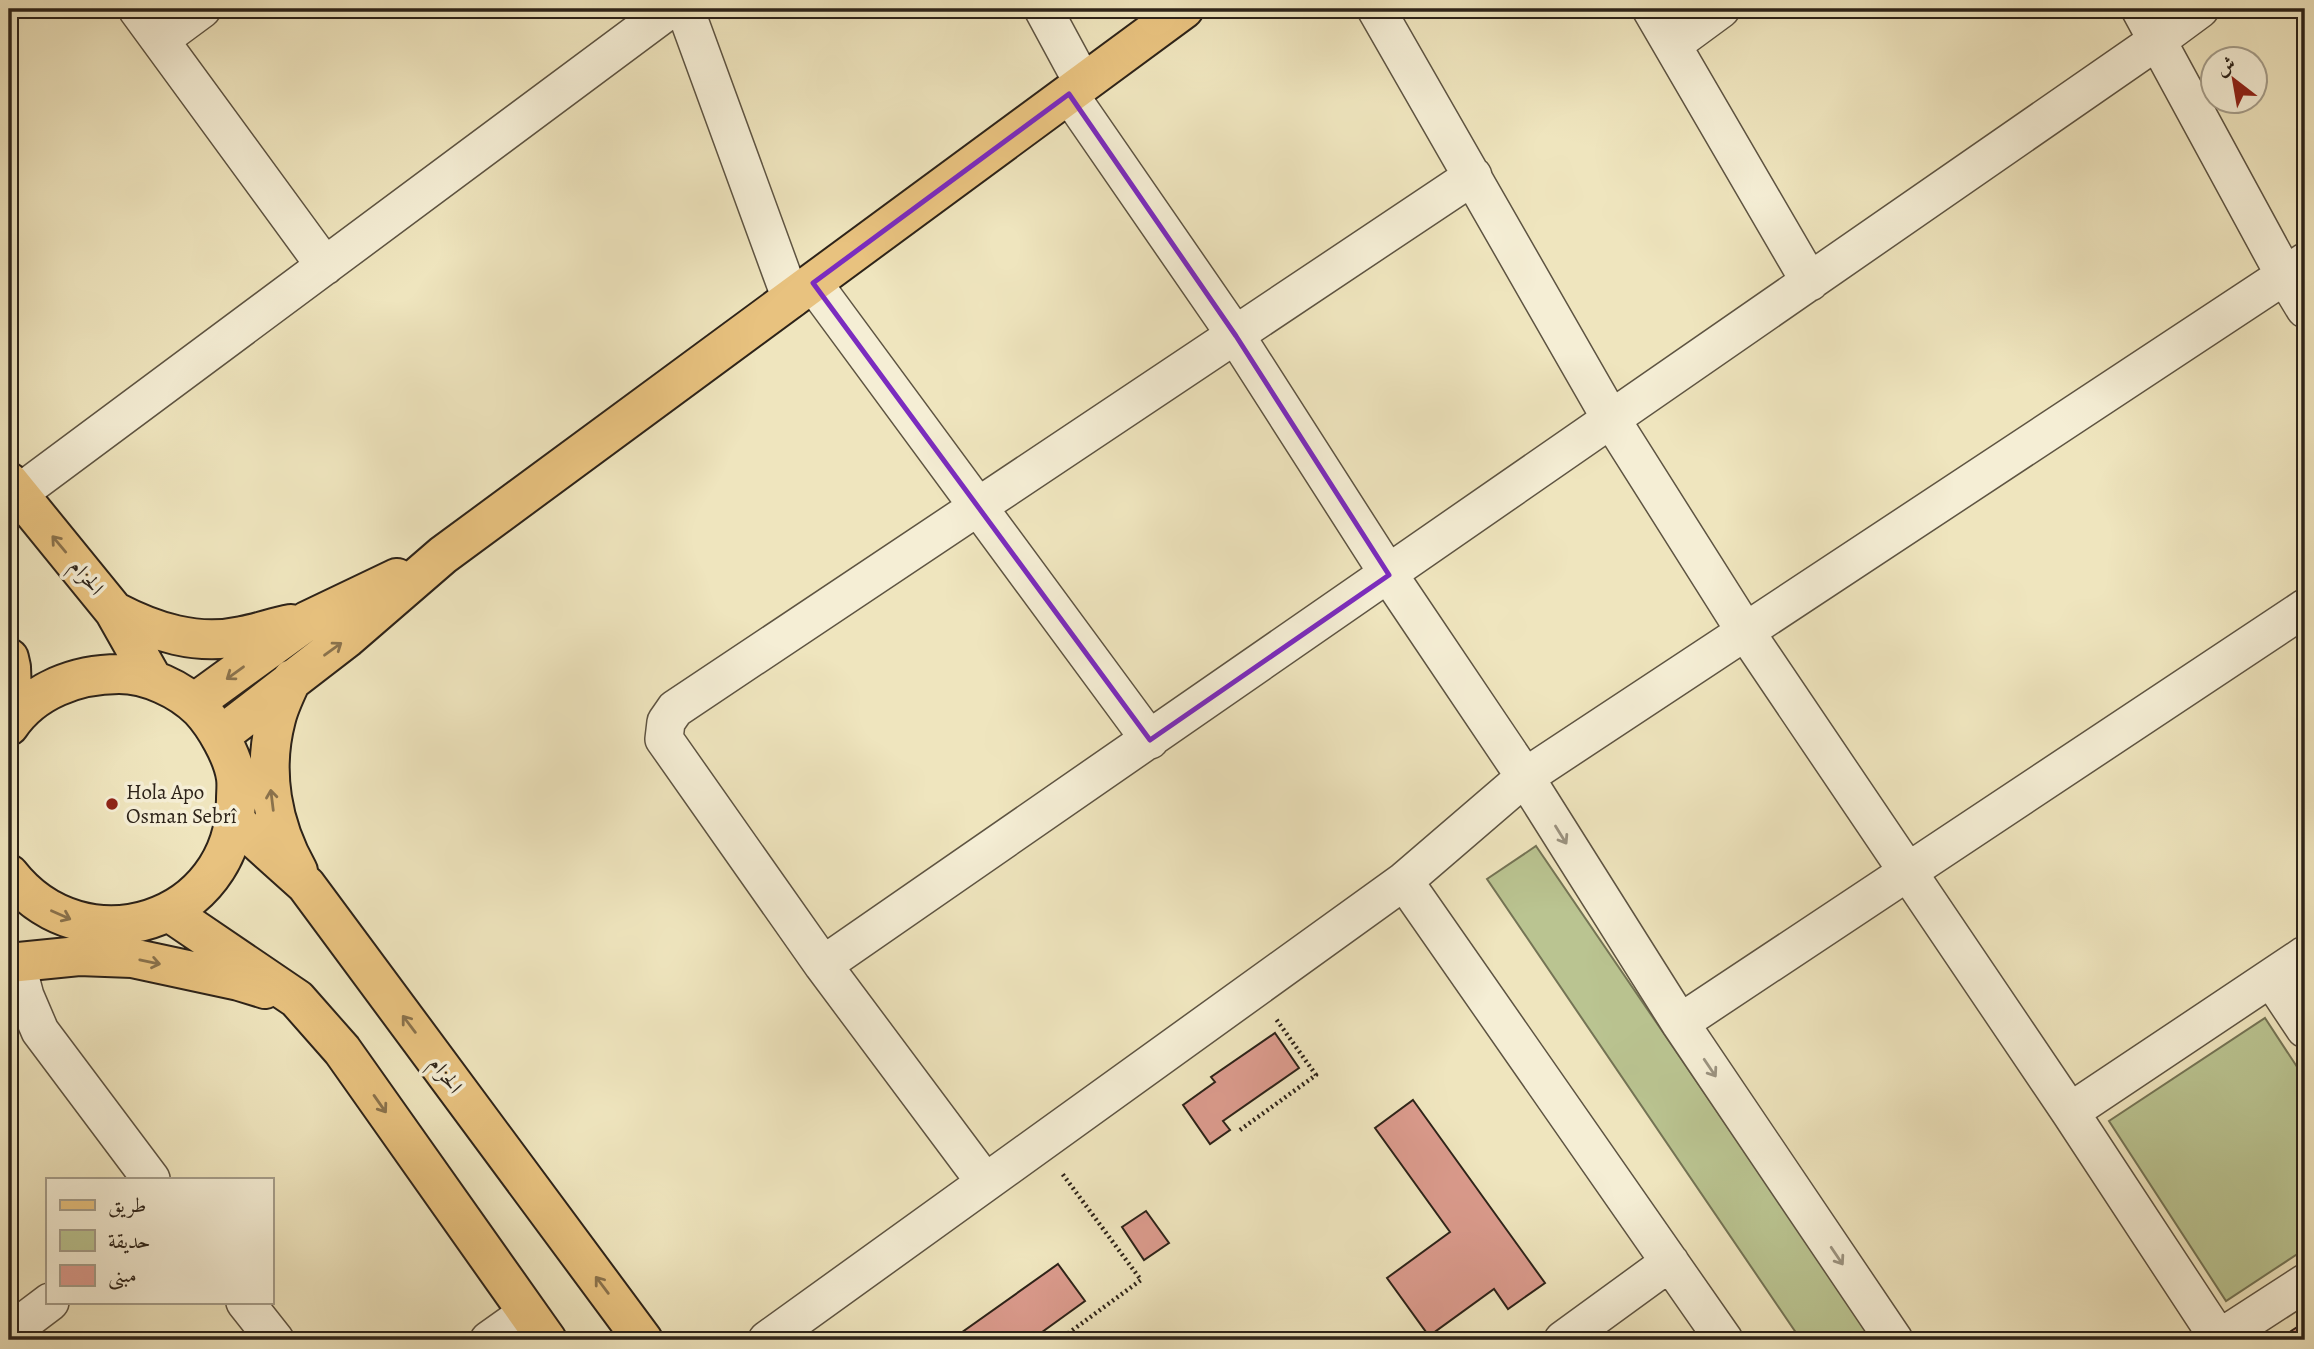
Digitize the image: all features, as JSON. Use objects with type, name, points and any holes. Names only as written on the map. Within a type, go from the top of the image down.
[{"type":"main road","points":[[220,736],[347,638],[443,555],[1184,9]]},
{"type":"main road","name":"الحزام","points":[[13,488],[114,611],[153,680]]},
{"type":"main road","points":[[194,704],[307,621],[443,555]]},
{"type":"main road","points":[[114,611],[154,630],[208,640],[241,637],[307,621]]},
{"type":"main road","points":[[9,658],[11,723]]},
{"type":"main road","points":[[11,723],[35,699],[62,684],[92,675],[123,674],[153,680],[175,690],[209,719],[220,736],[236,778],[236,821],[227,849],[213,875],[193,896],[169,912],[145,921],[119,926],[93,925],[68,919],[12,887]]},
{"type":"main road","points":[[292,679],[276,719],[269,763],[272,806],[285,848],[306,885]]},
{"type":"main road","name":"الحزام","points":[[236,821],[306,885],[643,1340]]},
{"type":"main road","points":[[169,912],[297,999],[342,1049],[537,1327]]},
{"type":"main road","points":[[13,962],[79,957],[132,958],[239,981],[297,999]]},
{"type":"street","points":[[137,9],[325,266]]},
{"type":"street","points":[[160,40],[202,9]]},
{"type":"street","points":[[13,488],[325,266],[670,9]]},
{"type":"street","points":[[685,9],[802,291],[978,508],[1150,740]]},
{"type":"street","points":[[1043,9],[1076,88],[1388,575],[1525,777],[1680,1023],[1894,1340]]},
{"type":"street","points":[[1376,9],[1611,419],[1745,631],[2070,1112],[2218,1340],[2305,1283]]},
{"type":"street","points":[[1651,9],[1810,282]]},
{"type":"street","points":[[1672,45],[1721,9]]},
{"type":"street","points":[[2140,9],[2295,269],[2305,309]]},
{"type":"street","points":[[823,965],[2200,9]]},
{"type":"street","points":[[985,1182],[823,965],[664,739],[666,722],[675,709],[1473,176]]},
{"type":"street","points":[[767,1340],[1404,881],[1525,777],[2295,269]]},
{"type":"street","points":[[1680,1023],[2305,608]]},
{"type":"street","points":[[1404,881],[1724,1340]]},
{"type":"street","points":[[2070,1112],[2305,955]]},
{"type":"street","points":[[13,962],[40,1031],[150,1178]]},
{"type":"street","points":[[2271,978],[2305,1029]]},
{"type":"street","points":[[1563,1340],[1670,1262]]},
{"type":"street","points":[[9,1333],[47,1304]]},
{"type":"street","points":[[247,1304],[275,1340]]},
{"type":"street","points":[[489,1340],[537,1327]]},
{"type":"path","points":[[1240,1130],[1316,1075],[1255,990]]},
{"type":"path","points":[[1040,1143],[1141,1280],[1059,1340]]},
{"type":"highlighted area","points":[[1069,94],[1236,336],[1389,575],[1150,740],[813,283]]},
{"type":"green space","points":[[1536,846],[1873,1340],[1801,1340],[1487,879]]},
{"type":"green space","points":[[2265,1018],[2305,1079],[2305,1249],[2226,1301],[2109,1121]]},
{"type":"building","points":[[1275,1033],[1299,1068],[1223,1121],[1230,1130],[1210,1144],[1183,1105],[1215,1082],[1211,1077]]},
{"type":"building","points":[[1413,1100],[1545,1283],[1508,1309],[1494,1289],[1429,1336],[1387,1278],[1450,1232],[1375,1128]]},
{"type":"building","points":[[1146,1211],[1169,1243],[1144,1260],[1122,1227]]},
{"type":"building","points":[[1058,1264],[1085,1301],[1031,1340],[951,1340]]},
{"type":"building","points":[[2305,1322],[2305,1340],[2296,1340],[2291,1331]]},
{"type":"place","name":"Hola Apo Osman Sebrî","points":[[112,804]]}]
